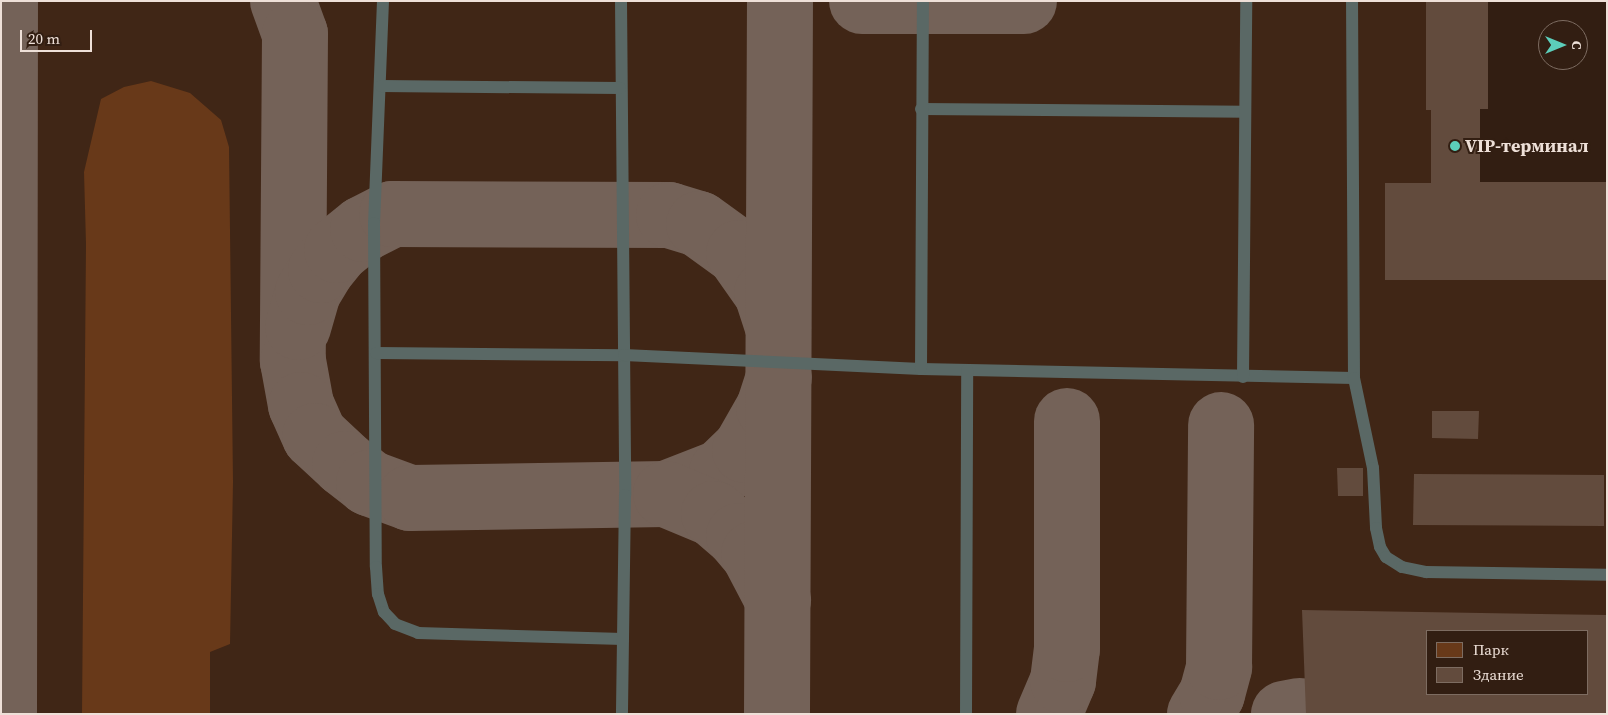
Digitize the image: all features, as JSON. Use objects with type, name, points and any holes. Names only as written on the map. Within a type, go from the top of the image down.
[{"type":"lane","points":[[383,1],[381,86],[374,204],[376,567],[378,594],[384,612],[396,624],[418,633],[623,639]]},
{"type":"lane","points":[[621,1],[620,88],[624,355],[622,714]]},
{"type":"lane","points":[[920,369],[923,1]]},
{"type":"lane","points":[[1243,377],[1246,1]]},
{"type":"lane","points":[[1352,1],[1354,378],[1373,468],[1376,528],[1380,546],[1386,558],[1402,567],[1426,572],[1607,575]]},
{"type":"lane","points":[[381,86],[620,88]]},
{"type":"lane","points":[[921,109],[1244,112]]},
{"type":"lane","points":[[376,353],[624,355],[920,369],[1354,378]]},
{"type":"lane","points":[[966,370],[966,714]]},
{"type":"shaded area","points":[[1,1],[1426,1],[1426,110],[1431,110],[1431,183],[1385,183],[1385,280],[1607,280],[1607,714],[1,714]]},
{"type":"green space","points":[[151,81],[190,93],[221,120],[229,147],[233,482],[230,644],[210,652],[210,714],[82,714],[86,244],[84,172],[101,99],[124,87]]},
{"type":"building","name":"VIP-терминал","points":[[1426,1],[1488,1],[1488,109],[1480,109],[1480,182],[1607,182],[1607,280],[1385,280],[1385,183],[1431,183],[1431,110],[1426,110]]},
{"type":"building","points":[[1432,411],[1479,411],[1478,439],[1432,438]]},
{"type":"building","points":[[1337,468],[1363,468],[1363,496],[1338,496]]},
{"type":"building","points":[[1414,474],[1604,475],[1604,526],[1413,525]]},
{"type":"building","points":[[1302,610],[1607,615],[1607,714],[1306,714]]},
{"type":"taxiway","points":[[4,714],[5,1]]},
{"type":"taxiway","points":[[283,1],[295,34],[293,361],[301,405],[315,436],[369,483],[410,498],[666,494],[722,472],[745,450],[769,408],[779,378]]},
{"type":"taxiway","points":[[777,714],[780,1]]},
{"type":"taxiway","points":[[862,1],[1024,1]]},
{"type":"taxiway","points":[[298,327],[308,292],[321,270],[337,250],[363,229],[392,214],[669,215],[699,224],[739,253],[767,293],[778,327]]},
{"type":"taxiway","points":[[1049,714],[1063,681],[1067,649],[1067,421]]},
{"type":"taxiway","points":[[1200,714],[1212,694],[1219,667],[1221,425]]},
{"type":"taxiway","points":[[666,494],[714,514],[739,536],[754,554],[778,600]]},
{"type":"taxiway","points":[[1284,714],[1300,711]]},
{"type":"place","name":"VIP-терминал","points":[[1455,146]]}]
